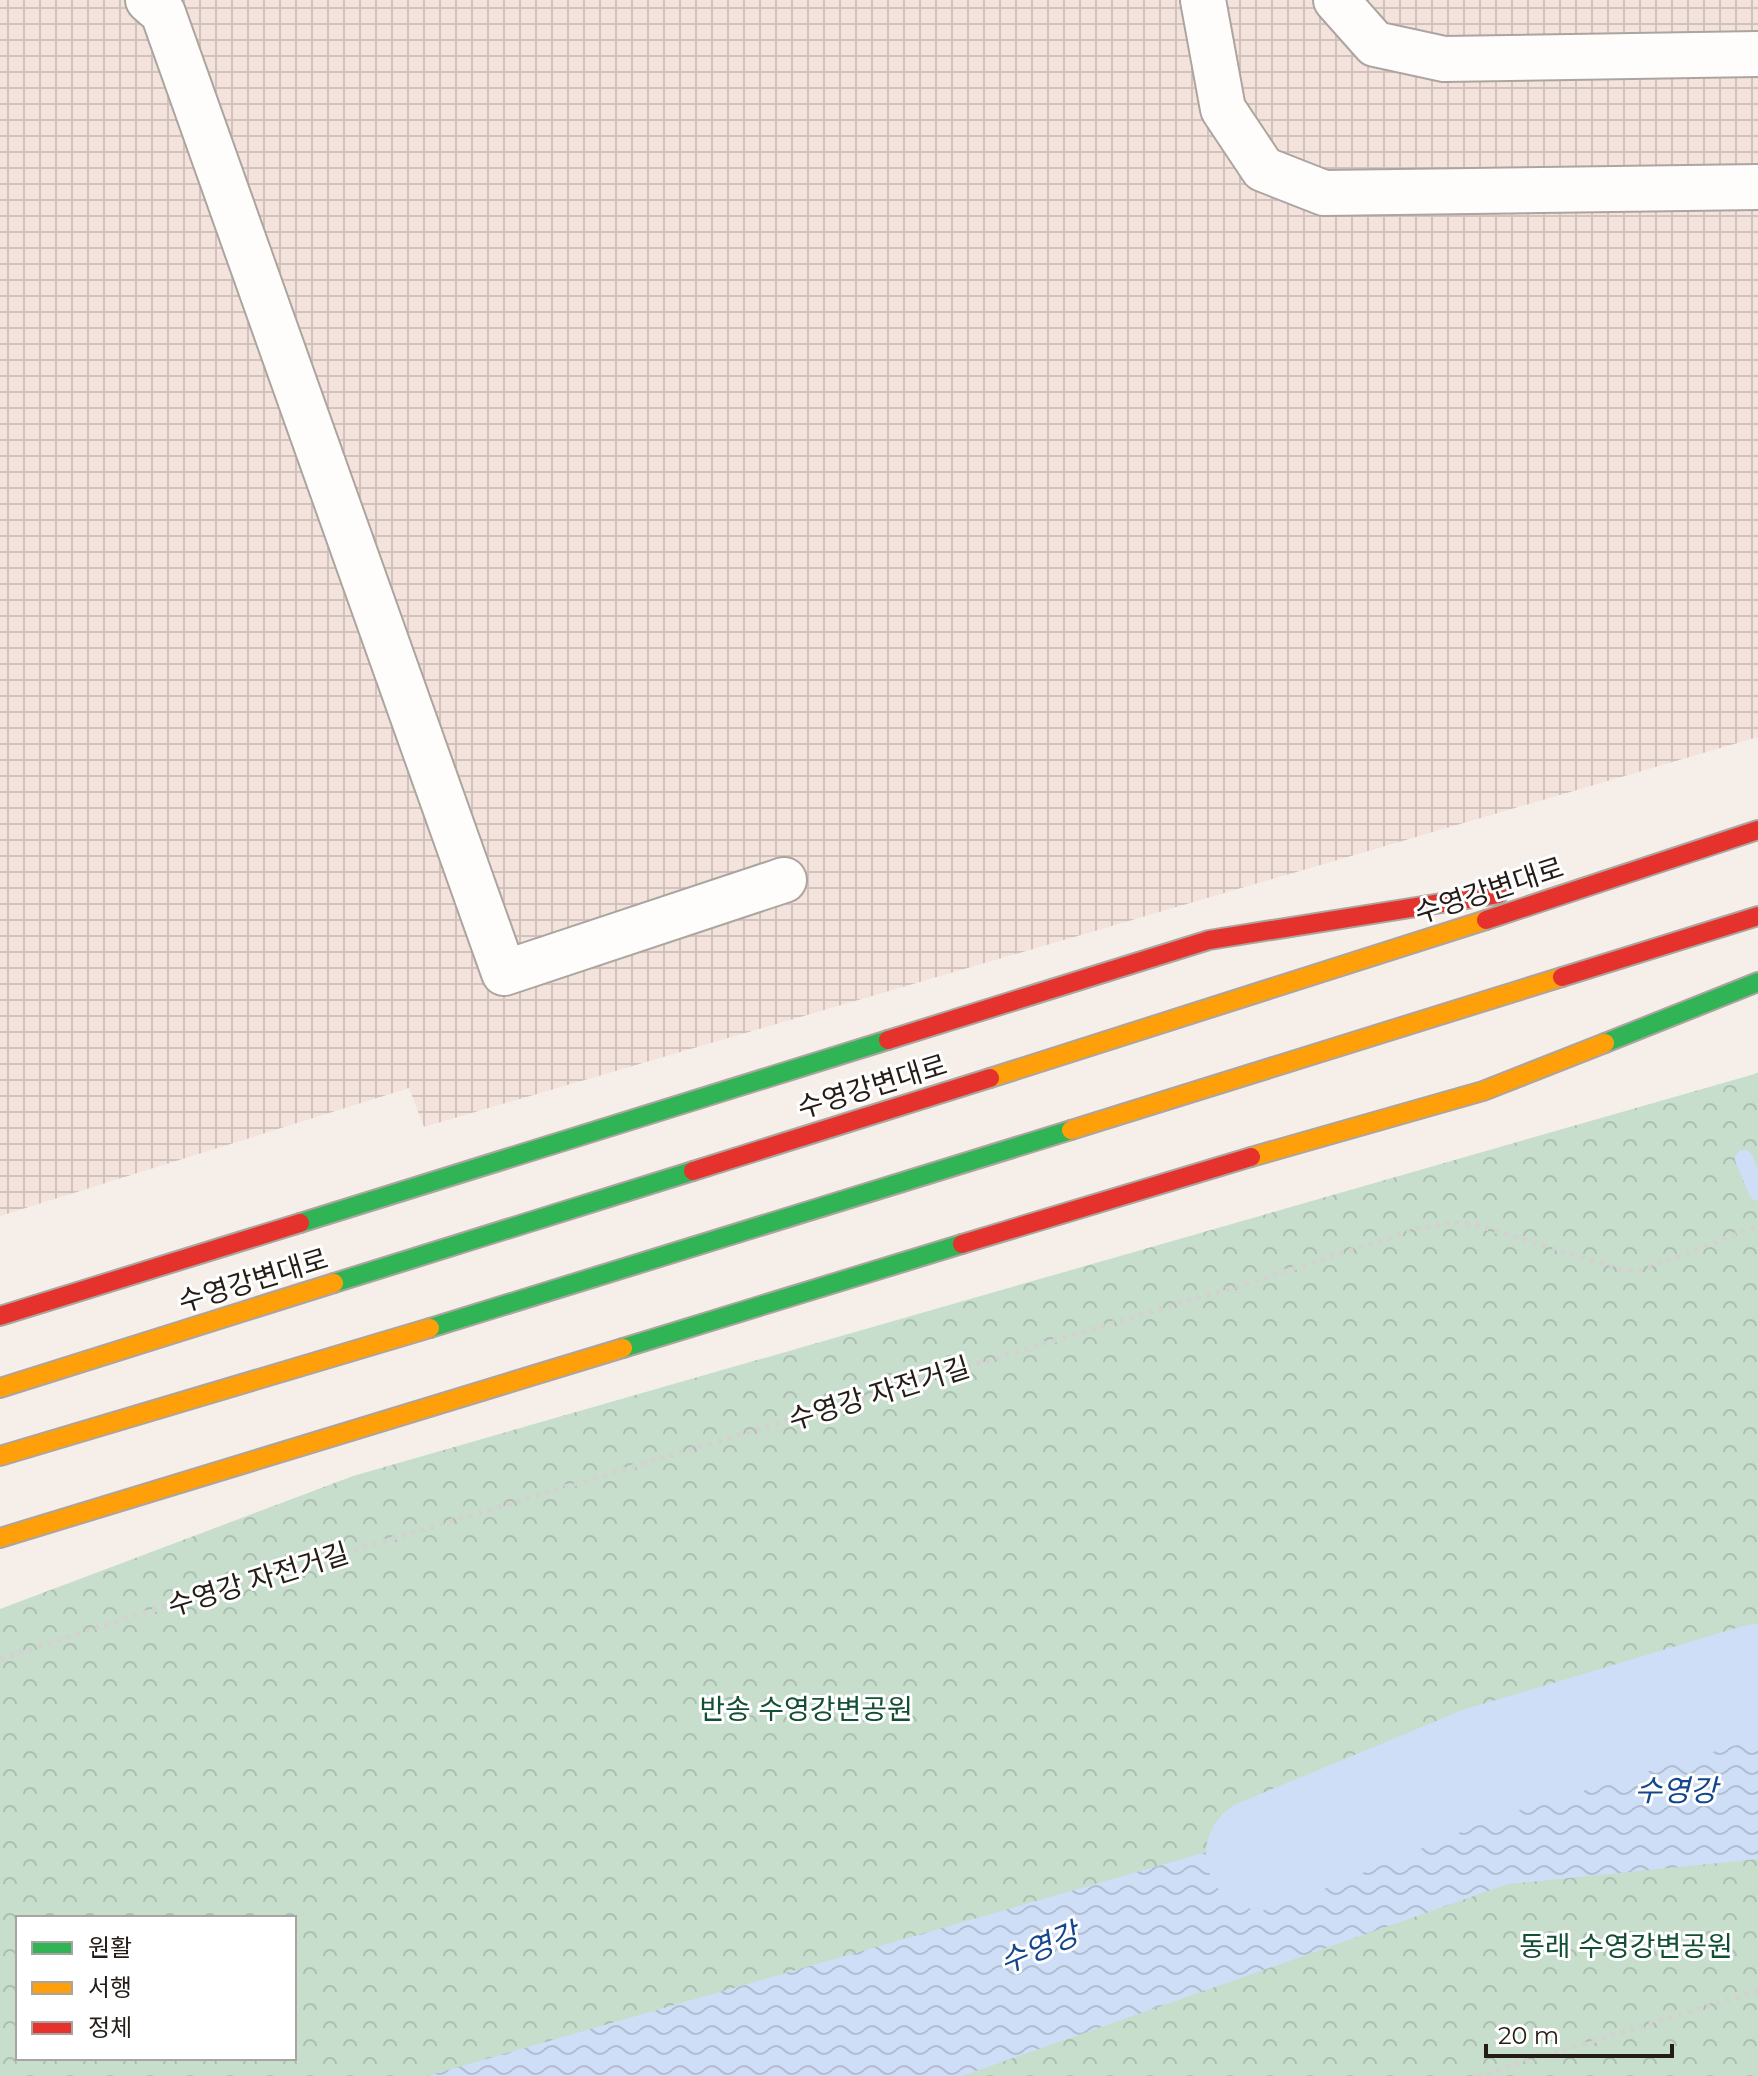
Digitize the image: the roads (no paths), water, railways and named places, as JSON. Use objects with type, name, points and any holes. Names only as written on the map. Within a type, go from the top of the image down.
[{"type":"main road","name":"수영강변대로","points":[[0,1388],[1334,970],[1758,830]]},
{"type":"main road","points":[[0,1316],[1209,940],[1631,872]]},
{"type":"main road","points":[[0,1456],[556,1291],[1758,916]]},
{"type":"main road","points":[[0,1538],[1208,1169],[1483,1091],[1758,982]]},
{"type":"street","points":[[148,0],[163,13],[504,973],[784,880]]},
{"type":"street","points":[[1203,0],[1223,109],[1263,169],[1324,193],[1758,187]]},
{"type":"street","points":[[1336,0],[1375,44],[1444,59],[1758,54]]},
{"type":"water","name":"수영강","points":[[1758,1683],[1758,1859],[1508,1884],[962,2076],[427,2076],[1391,1799]]},
{"type":"waterway","points":[[1744,1159],[1758,1192]]},
{"type":"waterway","name":"수영강","points":[[1262,1854],[1481,1763],[1758,1680]]},
{"type":"park label","name":"반송 수영강변공원","points":[[806,1709]]},
{"type":"park label","name":"동래 수영강변공원","points":[[1626,1946]]}]
